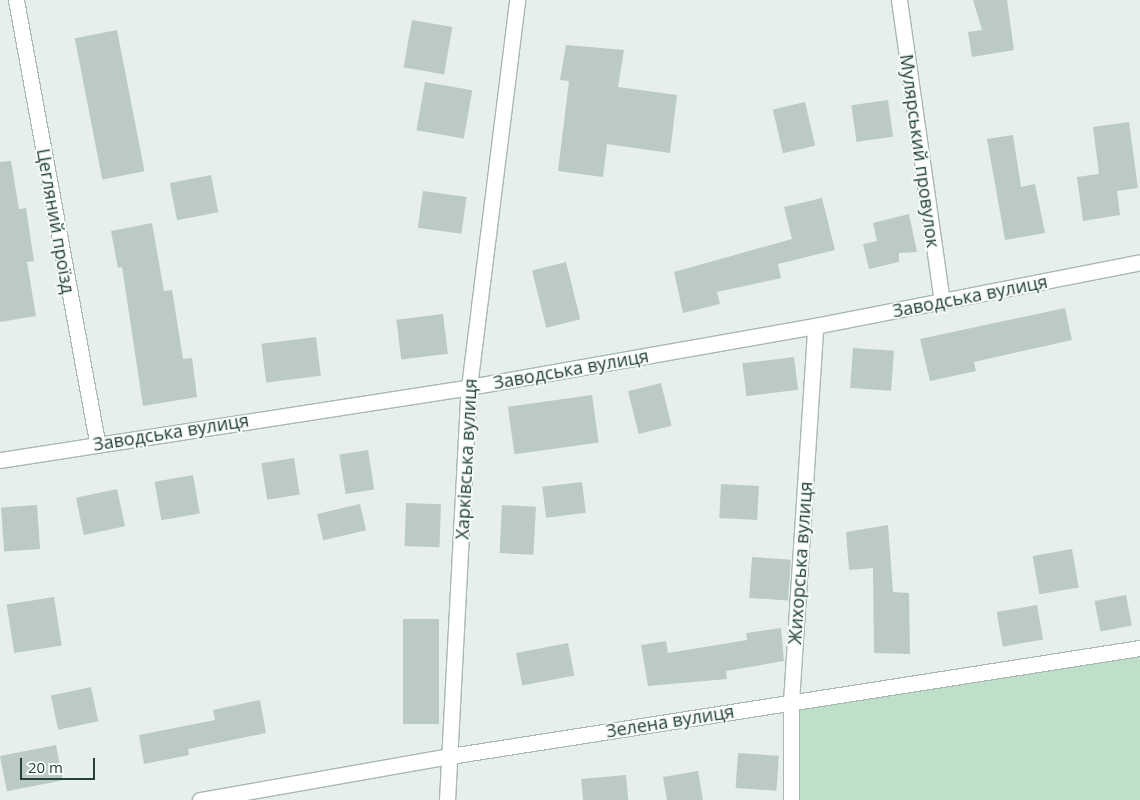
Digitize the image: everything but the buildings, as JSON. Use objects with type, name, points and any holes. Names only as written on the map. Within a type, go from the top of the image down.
[{"type":"street","name":"Цегляний проїзд","points":[[16,0],[96,443]]},
{"type":"street","name":"Харківська вулиця","points":[[447,800],[469,387],[517,0]]},
{"type":"street","name":"Мулярський провулок","points":[[899,0],[942,301]]},
{"type":"street","name":"Заводська вулиця","points":[[0,460],[96,443],[469,387],[815,326],[1140,262]]},
{"type":"street","name":"Жихорська вулиця","points":[[791,800],[791,702],[815,326]]},
{"type":"street","name":"Зелена вулиця","points":[[200,800],[450,756],[1140,648]]},
{"type":"green space","points":[[1140,648],[1140,800],[791,800],[791,702]]}]
